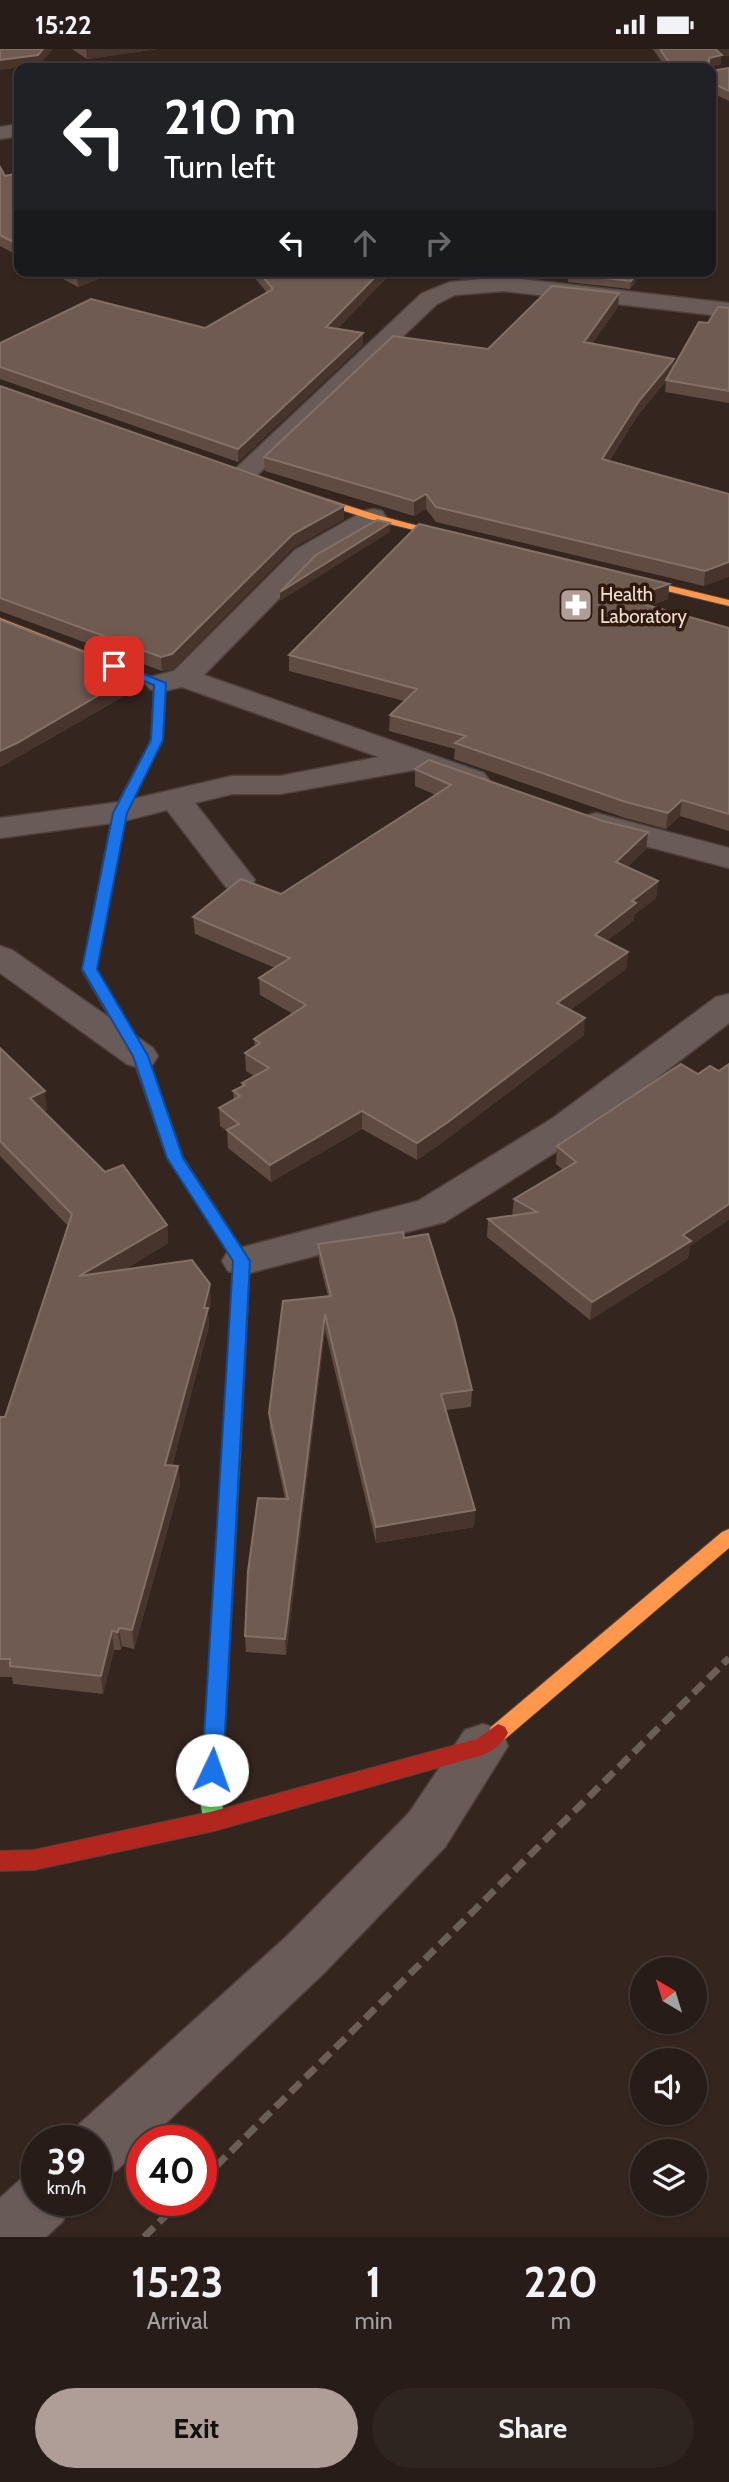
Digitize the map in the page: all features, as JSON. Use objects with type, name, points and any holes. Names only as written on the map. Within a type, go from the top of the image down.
[{"type":"street","points":[[243,475],[429,299],[450,289],[504,284],[729,310]]},
{"type":"street","points":[[282,488],[373,517],[478,543]]},
{"type":"street","points":[[214,1821],[211,1797],[242,1261],[175,1158],[140,1056],[89,969],[120,813],[157,740],[172,681],[264,600],[305,555],[373,517]]},
{"type":"street","points":[[597,571],[729,603]]},
{"type":"street","points":[[0,621],[172,681],[495,787]]},
{"type":"street","points":[[0,828],[120,813],[232,785],[280,785],[416,760]]},
{"type":"street","points":[[175,799],[238,880]]},
{"type":"street","points":[[573,815],[722,864]]},
{"type":"street","points":[[0,957],[140,1056]]},
{"type":"street","points":[[242,1261],[431,1212],[567,1127],[729,1005]]},
{"type":"street","points":[[112,2134],[306,1954],[427,1830],[483,1746],[729,1537]]},
{"type":"street","points":[[0,1861],[34,1860],[214,1821],[483,1746]]},
{"type":"street","points":[[2,2237],[25,2216]]},
{"type":"building","points":[[0,49],[43,49],[38,55],[0,60]]},
{"type":"building","points":[[660,49],[715,49],[722,55],[709,58],[709,63],[669,63]]},
{"type":"building","points":[[729,68],[729,91],[716,85],[716,70]]},
{"type":"building","points":[[0,167],[5,176],[14,174],[14,242],[0,235]]},
{"type":"building","points":[[263,277],[375,277],[326,327],[363,333],[238,449],[0,367],[0,343],[91,299],[205,328],[273,289]]},
{"type":"building","points":[[595,277],[634,277],[631,281]]},
{"type":"building","points":[[552,286],[619,293],[584,342],[674,359],[639,401],[602,459],[729,494],[729,562],[705,571],[436,507],[426,494],[414,501],[264,457],[393,336],[488,349]]},
{"type":"building","points":[[718,307],[729,308],[729,391],[666,380],[699,322],[708,323]]},
{"type":"building","points":[[0,386],[344,506],[293,534],[172,654],[161,657],[0,598]]},
{"type":"building","points":[[377,520],[390,523],[280,592],[316,555]]},
{"type":"building","points":[[419,524],[669,584],[625,599],[729,628],[729,814],[682,800],[668,813],[626,802],[455,743],[466,736],[390,715],[417,689],[289,655]]},
{"type":"building","points":[[0,620],[141,674],[129,682],[125,680],[0,751]]},
{"type":"building","points":[[429,760],[603,821],[648,832],[616,862],[658,881],[632,901],[636,903],[595,935],[628,952],[557,1003],[585,1018],[448,1122],[417,1143],[362,1111],[270,1165],[227,1130],[239,1124],[219,1108],[240,1096],[233,1091],[245,1085],[242,1083],[269,1068],[245,1053],[260,1043],[254,1039],[306,1005],[259,978],[290,958],[193,917],[241,879],[281,894],[451,785],[415,769]]},
{"type":"building","points":[[0,1048],[45,1091],[30,1098],[105,1172],[123,1165],[167,1225],[79,1276],[192,1260],[210,1284],[204,1308],[208,1308],[165,1465],[178,1466],[132,1630],[119,1628],[118,1632],[112,1631],[101,1676],[10,1666],[10,1659],[0,1659],[0,1417],[5,1417],[72,1214],[0,1141]]},
{"type":"building","points":[[681,1064],[698,1074],[710,1066],[719,1071],[729,1064],[729,1204],[683,1235],[691,1241],[592,1302],[488,1219],[537,1212],[514,1199],[576,1162],[557,1146]]},
{"type":"building","points":[[403,1232],[404,1238],[428,1234],[455,1320],[472,1390],[441,1394],[475,1510],[376,1527],[325,1314],[285,1639],[245,1636],[248,1571],[258,1498],[288,1499],[269,1413],[283,1301],[331,1296],[318,1244]]},
{"type":"railway","points":[[217,2165],[729,1658]]},
{"type":"railway","points":[[144,2237],[166,2216]]},
{"type":"traffic: fast","points":[[214,1821],[211,1797],[216,1715]]},
{"type":"traffic: slow","points":[[296,492],[373,517],[467,540]]},
{"type":"traffic: slow","points":[[617,576],[729,603]]},
{"type":"traffic: slow","points":[[0,621],[160,683],[157,740],[120,812],[89,970]]},
{"type":"traffic: slow","points":[[216,1715],[233,1425]]},
{"type":"traffic: slow","points":[[498,1733],[729,1537]]},
{"type":"traffic: jam","points":[[89,970],[140,1056],[175,1158],[242,1261],[233,1425]]},
{"type":"traffic: jam","points":[[0,1861],[34,1860],[214,1821],[483,1746],[498,1733]]},
{"type":"place","name":"Health Laboratory","points":[[576,605]]},
{"type":"route","points":[[114,666],[160,683],[157,740],[120,813],[89,969],[140,1056],[175,1158],[242,1261],[212,1770]]}]
